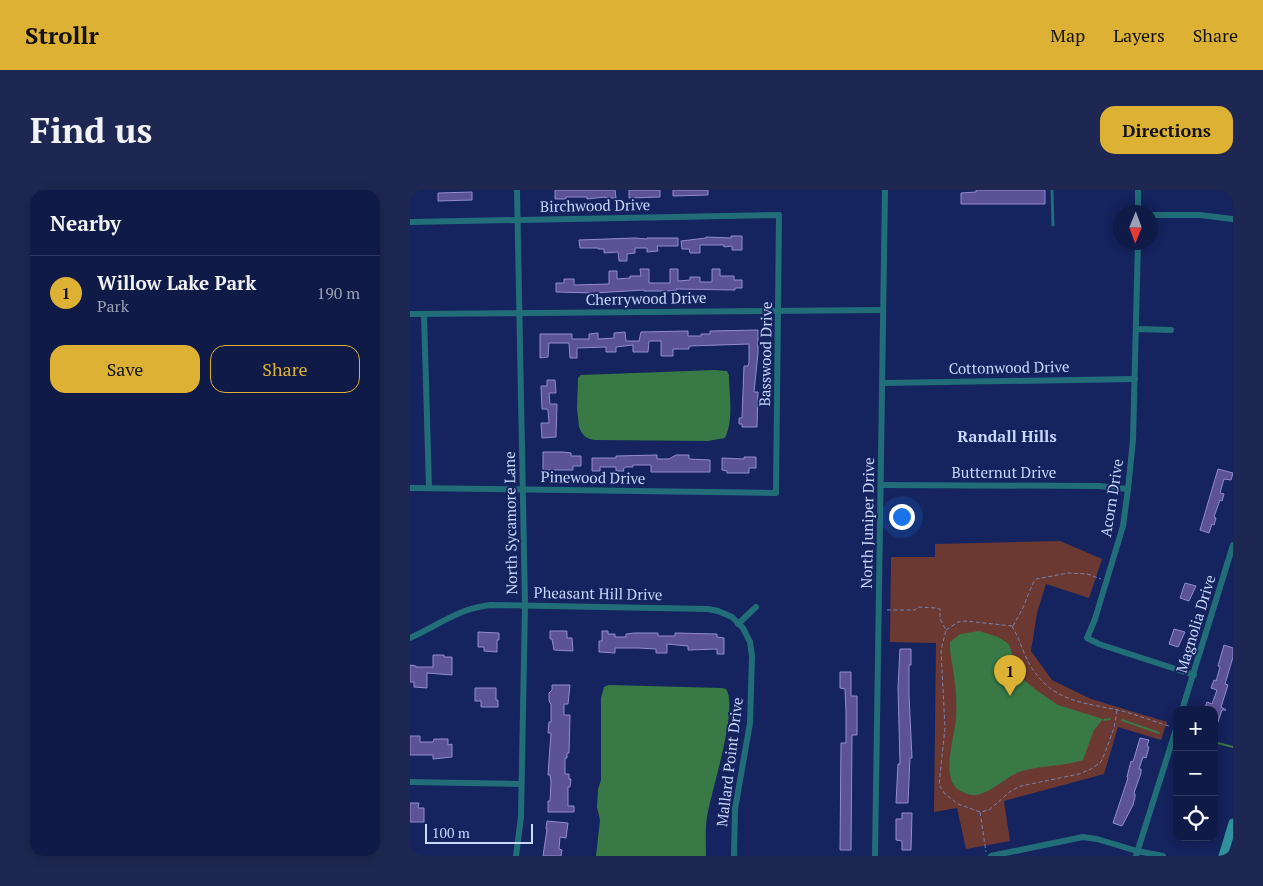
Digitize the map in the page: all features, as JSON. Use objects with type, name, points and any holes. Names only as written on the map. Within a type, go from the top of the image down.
[{"type":"main road","points":[[1223,856],[1233,822]]},
{"type":"street","name":"North Sycamore Lane","points":[[516,856],[520,834],[525,606],[517,190]]},
{"type":"street","name":"North Juniper Drive","points":[[875,856],[884,190]]},
{"type":"street","points":[[1138,190],[1138,205]]},
{"type":"street","name":"Birchwood Drive","points":[[410,222],[780,215]]},
{"type":"street","name":"Basswood Drive","points":[[776,493],[780,215]]},
{"type":"street","points":[[1158,215],[1200,215],[1233,219]]},
{"type":"street","name":"Acorn Drive","points":[[1138,250],[1134,440],[1128,489],[1123,526],[1095,619],[1087,638],[1099,644],[1194,675]]},
{"type":"street","name":"Cherrywood Drive","points":[[410,314],[779,309],[883,310]]},
{"type":"street","points":[[424,314],[429,488]]},
{"type":"street","points":[[1136,329],[1171,330]]},
{"type":"street","name":"Cottonwood Drive","points":[[882,383],[1135,379]]},
{"type":"street","name":"Butternut Drive","points":[[880,485],[1099,486],[1128,489]]},
{"type":"street","name":"Pinewood Drive","points":[[410,488],[776,493]]},
{"type":"street","name":"Magnolia Drive","points":[[1183,706],[1233,545]]},
{"type":"street","name":"Pheasant Hill Drive","points":[[410,638],[459,612],[474,607],[491,605],[708,609],[732,617]]},
{"type":"street","points":[[738,624],[756,607]]},
{"type":"street","name":"Mallard Point Drive","points":[[732,617],[747,635],[752,656],[750,723],[735,809],[734,856]]},
{"type":"street","points":[[1136,854],[1173,737]]},
{"type":"street","points":[[410,782],[521,784]]},
{"type":"street","points":[[988,854],[1083,837],[1097,839],[1144,856]]},
{"type":"street","points":[[1136,854],[1163,856]]},
{"type":"lane","points":[[1052,190],[1053,225]]},
{"type":"path","points":[[1012,626],[1022,610],[1032,584],[1036,580],[1076,573],[1107,581]]},
{"type":"path","points":[[878,610],[915,610],[918,607],[940,610],[940,619],[946,630],[940,655],[945,728],[939,785],[944,794],[958,804],[980,812],[989,810],[1011,791],[1021,786],[1079,774],[1090,769],[1100,762],[1115,725],[1117,712]]},
{"type":"path","points":[[946,630],[958,622],[966,621],[1012,626]]},
{"type":"path","points":[[1012,626],[1020,639],[1032,670],[1047,686],[1064,697],[1091,706],[1173,726]]},
{"type":"path","points":[[980,812],[988,854]]},
{"type":"shaded area","points":[[727,371],[729,375],[730,415],[725,438],[708,441],[595,440],[587,438],[580,430],[577,408],[578,378],[581,375]]},
{"type":"shaded area","points":[[1060,541],[1102,559],[1089,598],[1046,584],[1037,613],[1031,651],[1052,680],[1091,699],[1167,722],[1161,740],[1118,727],[1104,774],[1004,801],[1010,841],[966,849],[957,808],[934,812],[936,643],[890,642],[891,557],[935,557],[935,544]]},
{"type":"shaded area","points":[[979,631],[998,637],[1009,644],[1019,676],[1036,690],[1058,705],[1103,719],[1094,730],[1083,760],[1019,772],[978,795],[969,795],[957,788],[952,781],[950,771],[956,707],[950,642],[960,634]]},
{"type":"shaded area","points":[[609,685],[726,689],[729,699],[727,731],[709,805],[706,856],[596,856],[600,820],[597,807],[598,789],[601,780],[601,698],[604,687]]},
{"type":"building","points":[[555,190],[615,190],[616,198],[587,199],[587,197],[566,197],[566,199],[555,199]]},
{"type":"building","points":[[629,190],[660,190],[660,197],[629,198]]},
{"type":"building","points":[[673,190],[708,190],[708,195],[673,196]]},
{"type":"building","points":[[976,190],[1045,190],[1045,204],[961,204],[961,193],[976,192]]},
{"type":"building","points":[[472,192],[472,200],[438,201],[438,193]]},
{"type":"building","points":[[731,236],[742,236],[742,250],[732,250],[732,246],[724,247],[724,245],[700,245],[700,253],[690,253],[689,249],[682,249],[681,241],[706,237],[731,238]]},
{"type":"building","points":[[678,238],[678,246],[657,246],[658,251],[647,252],[647,248],[635,248],[635,253],[627,254],[627,261],[619,261],[618,252],[604,253],[604,249],[580,248],[579,240]]},
{"type":"building","points":[[640,269],[649,269],[649,283],[670,283],[670,269],[678,269],[678,281],[690,280],[690,277],[700,277],[700,282],[712,282],[712,269],[720,269],[720,276],[734,276],[734,280],[742,280],[742,288],[735,288],[735,290],[676,289],[676,291],[556,292],[556,283],[564,283],[564,279],[574,279],[574,285],[609,284],[609,271],[617,271],[617,279],[641,276]]},
{"type":"building","points":[[758,330],[754,392],[758,392],[757,427],[742,427],[742,424],[739,424],[739,418],[742,418],[744,366],[748,366],[749,363],[749,344],[689,346],[689,349],[673,349],[673,356],[661,356],[661,341],[649,341],[648,352],[633,352],[633,345],[616,347],[616,352],[606,352],[606,347],[577,348],[577,358],[570,358],[569,343],[549,343],[548,357],[540,358],[540,334],[572,334],[572,339],[589,339],[589,334],[598,333],[598,339],[614,338],[614,333],[625,332],[626,341],[639,341],[641,332],[688,331],[688,336],[701,336],[701,334],[710,334],[710,331]]},
{"type":"building","points":[[547,380],[555,380],[556,393],[549,393],[550,404],[557,404],[556,437],[542,438],[541,423],[549,423],[547,409],[542,409],[541,386],[547,386]]},
{"type":"building","points":[[543,452],[563,452],[571,453],[571,456],[581,456],[581,466],[573,466],[573,470],[543,470]]},
{"type":"building","points":[[657,455],[657,459],[669,459],[676,455],[689,455],[689,459],[710,460],[710,472],[651,472],[651,465],[633,465],[633,467],[623,469],[624,471],[616,471],[616,467],[600,467],[600,471],[592,471],[592,458]]},
{"type":"building","points":[[744,457],[756,457],[756,468],[749,468],[749,473],[727,473],[727,471],[722,470],[722,458],[744,459]]},
{"type":"building","points":[[1218,469],[1233,473],[1231,480],[1224,479],[1220,493],[1224,494],[1214,517],[1216,518],[1214,525],[1212,524],[1209,533],[1200,530]]},
{"type":"building","points":[[1185,583],[1196,586],[1189,601],[1180,598]]},
{"type":"building","points":[[1174,629],[1185,632],[1178,647],[1169,644]]},
{"type":"building","points":[[550,631],[567,631],[567,638],[572,638],[573,651],[554,650],[552,639],[550,639]]},
{"type":"building","points":[[602,631],[608,631],[608,634],[615,634],[615,637],[626,637],[626,634],[634,633],[658,633],[658,636],[675,636],[675,633],[717,634],[717,637],[724,638],[724,654],[717,654],[717,649],[688,650],[688,646],[667,644],[667,653],[656,653],[656,649],[638,648],[615,648],[615,653],[599,652],[599,641],[602,641]]},
{"type":"building","points":[[478,632],[499,633],[497,652],[484,651],[484,647],[478,647]]},
{"type":"building","points":[[1224,645],[1233,648],[1233,657],[1225,684],[1228,685],[1221,707],[1226,710],[1222,710],[1218,722],[1218,706],[1206,706],[1207,702],[1212,704],[1217,690],[1211,688],[1214,680],[1216,681],[1220,667],[1218,666]]},
{"type":"building","points":[[900,649],[911,649],[909,695],[912,758],[910,758],[908,803],[896,803],[898,764],[900,764],[898,687]]},
{"type":"building","points":[[433,655],[452,657],[452,675],[427,673],[427,688],[414,687],[414,682],[410,682],[410,665],[433,667]]},
{"type":"building","points":[[840,672],[851,672],[851,696],[857,696],[857,735],[852,735],[851,850],[840,850],[841,743],[846,743],[846,712],[845,689],[840,688]]},
{"type":"building","points":[[552,685],[570,685],[568,704],[564,704],[564,715],[570,715],[569,753],[567,753],[567,758],[565,758],[565,774],[569,774],[569,779],[571,779],[570,787],[568,787],[568,806],[574,806],[574,812],[548,812],[551,782],[550,775],[548,775],[551,733],[548,733],[549,722],[551,722],[549,693],[552,690]]},
{"type":"building","points":[[475,688],[496,688],[498,707],[481,707],[481,701],[475,701]]},
{"type":"building","points":[[410,736],[420,736],[420,742],[448,739],[448,745],[452,744],[452,757],[433,759],[433,755],[410,755]]},
{"type":"building","points":[[1140,738],[1149,740],[1147,746],[1149,747],[1146,758],[1143,757],[1139,769],[1141,769],[1141,773],[1134,793],[1133,805],[1122,826],[1113,823],[1128,778],[1131,761],[1133,762]]},
{"type":"building","points":[[410,803],[419,803],[418,808],[424,808],[424,822],[410,822]]},
{"type":"building","points":[[902,813],[912,813],[911,850],[902,850],[902,841],[896,840],[896,819],[902,819]]},
{"type":"building","points":[[547,821],[568,823],[566,838],[560,837],[559,849],[562,850],[561,856],[543,856]]},
{"type":"waterway","points":[[1104,720],[1110,719]]},
{"type":"waterway","points":[[1122,720],[1159,733]]},
{"type":"waterway","points":[[1218,743],[1233,747]]},
{"type":"place","name":"Willow Lake Park","points":[[1010,696]]},
{"type":"district","name":"Randall Hills","points":[[1007,436]]}]
